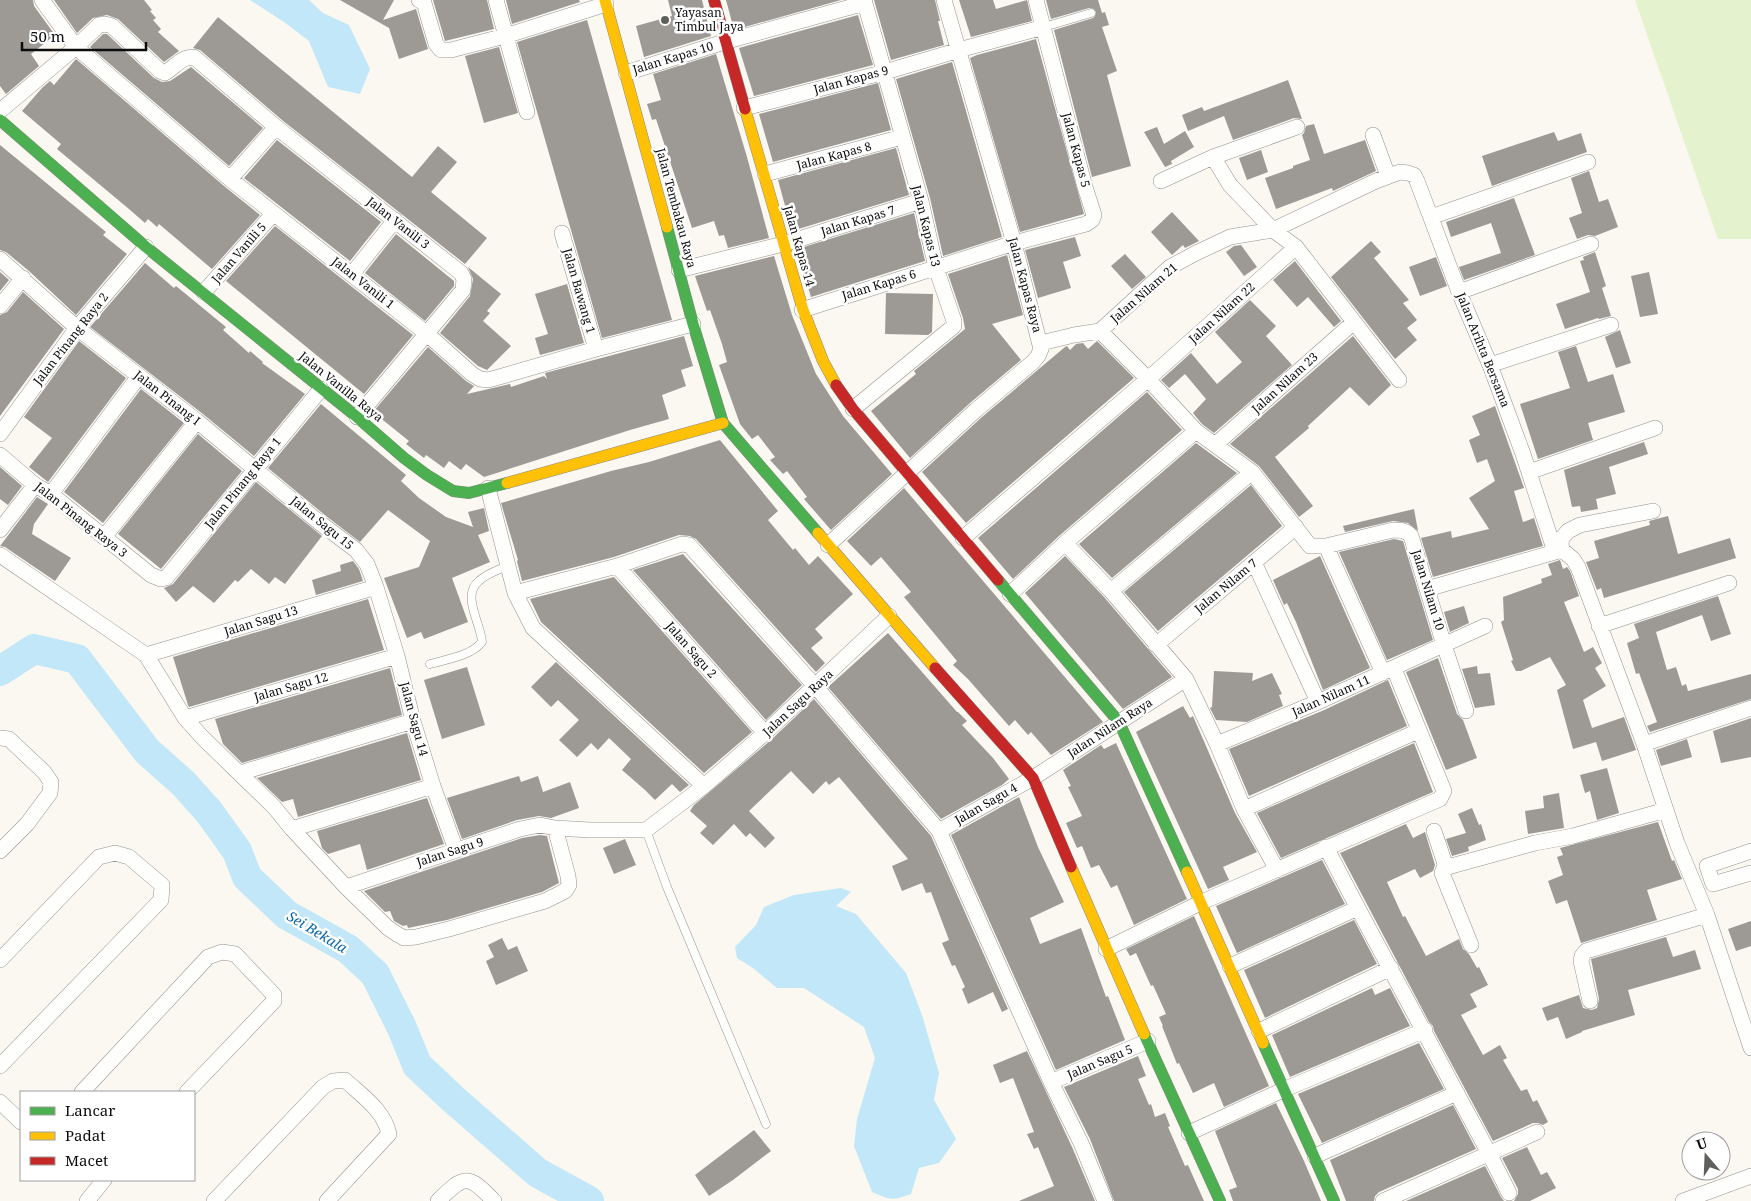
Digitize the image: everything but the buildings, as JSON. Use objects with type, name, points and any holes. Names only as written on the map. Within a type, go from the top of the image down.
[{"type":"street","name":"Jalan Vanili 1","points":[[42,0],[76,47],[273,214],[352,274],[480,379],[488,380],[693,324]]},
{"type":"street","points":[[496,0],[527,112]]},
{"type":"street","name":"Jalan Kapas 14","points":[[714,0],[724,42],[765,174],[802,310],[820,355],[853,409],[1119,722],[1202,902],[1283,1090],[1315,1156],[1334,1201]]},
{"type":"street","name":"Jalan Kapas Raya","points":[[828,545],[976,410],[1033,362],[1041,349],[1014,243],[944,0]]},
{"type":"street","name":"Jalan Kapas 5","points":[[1014,243],[1086,224],[1092,220],[1094,215],[1036,0]]},
{"type":"street","points":[[422,1],[436,44],[441,50],[451,50],[505,36],[605,2]]},
{"type":"street","name":"Jalan Tembakau Raya","points":[[605,2],[626,73],[693,324],[723,423]]},
{"type":"street","name":"Jalan Kapas 10","points":[[626,73],[724,42],[864,2]]},
{"type":"street","name":"Jalan Kapas 13","points":[[853,409],[951,331],[954,326],[936,268],[921,202],[864,2]]},
{"type":"street","name":"Jalan Vanili 3","points":[[76,47],[99,25],[105,24],[112,26],[160,71],[165,73],[179,61],[188,57],[194,57],[276,127],[461,273],[464,278],[463,290],[357,417]]},
{"type":"street","name":"Jalan Kapas 9","points":[[744,108],[885,72],[1044,27]]},
{"type":"street","points":[[0,111],[76,47]]},
{"type":"street","name":"Jalan Vanilla Raya","points":[[0,120],[146,247],[357,417],[404,458],[427,475],[454,491],[469,493],[723,423]]},
{"type":"street","points":[[230,178],[276,127]]},
{"type":"street","points":[[1161,181],[1213,157],[1297,127]]},
{"type":"street","points":[[1373,135],[1388,176]]},
{"type":"street","name":"Jalan Kapas 8","points":[[765,174],[902,137]]},
{"type":"street","points":[[1213,157],[1230,185],[1273,230],[1296,247],[1399,380]]},
{"type":"street","points":[[1431,217],[1588,162]]},
{"type":"street","name":"Jalan Arihta Bersama","points":[[1388,176],[1405,172],[1414,175],[1417,180],[1459,292],[1490,365],[1558,551]]},
{"type":"street","name":"Jalan Nilam 21","points":[[1100,331],[1170,267],[1196,253],[1230,237],[1273,230],[1388,176]]},
{"type":"street","name":"Jalan Kapas 7","points":[[679,270],[783,244],[921,202]]},
{"type":"street","name":"Jalan Vanili 5","points":[[204,292],[273,214]]},
{"type":"street","points":[[352,274],[395,220]]},
{"type":"street","name":"Jalan Bawang 1","points":[[562,234],[596,349]]},
{"type":"street","name":"Jalan Kapas 6","points":[[802,310],[1014,243]]},
{"type":"street","points":[[1459,292],[1591,244]]},
{"type":"street","name":"Jalan Pinang Raya 2","points":[[0,434],[77,328],[146,247]]},
{"type":"street","name":"Jalan Nilam 22","points":[[963,538],[1296,247]]},
{"type":"street","name":"Jalan Pinang I","points":[[0,258],[77,328],[256,469]]},
{"type":"street","points":[[0,306],[23,278]]},
{"type":"street","name":"Jalan Nilam 23","points":[[1216,444],[1354,322]]},
{"type":"street","points":[[1490,365],[1611,325]]},
{"type":"street","points":[[1040,343],[1100,331],[1148,378],[1196,431],[1252,472],[1310,546],[1326,546],[1418,731],[1444,791],[1440,799],[1202,902],[1106,949]]},
{"type":"street","points":[[51,494],[139,376]]},
{"type":"street","name":"Jalan Pinang Raya 1","points":[[166,578],[321,389]]},
{"type":"street","points":[[104,537],[197,422]]},
{"type":"street","points":[[723,423],[889,616],[1033,778],[1106,949],[1220,1201]]},
{"type":"street","points":[[1530,472],[1655,428]]},
{"type":"street","points":[[1010,594],[1065,543],[1196,431]]},
{"type":"street","name":"Jalan Pinang Raya 3","points":[[0,455],[35,485],[51,494],[152,575],[161,579],[166,578]]},
{"type":"street","name":"Jalan Sagu 15","points":[[256,469],[320,523],[356,550],[367,564],[376,587]]},
{"type":"street","points":[[1111,592],[1252,472]]},
{"type":"street","points":[[0,530],[35,485]]},
{"type":"street","points":[[488,488],[515,594],[533,628],[704,786]]},
{"type":"street","points":[[1558,551],[1562,538],[1568,531],[1580,525],[1654,510]]},
{"type":"street","name":"Jalan Nilam 7","points":[[1156,645],[1296,528]]},
{"type":"street","name":"Jalan Nilam 10","points":[[1326,546],[1393,530],[1402,530],[1412,536],[1444,645],[1466,711]]},
{"type":"street","points":[[1065,543],[1111,592],[1186,679],[1217,744],[1244,809],[1277,870]]},
{"type":"street","points":[[515,594],[617,566],[682,544],[689,545],[816,687],[939,831],[1106,1201]]},
{"type":"street","points":[[1427,589],[1558,551],[1573,559],[1644,744],[1677,843],[1707,915],[1751,1048]]},
{"type":"street","points":[[0,555],[146,655],[185,718],[202,737],[274,808],[346,887],[388,928],[404,938],[416,938],[449,930],[545,900],[565,891],[569,885],[568,876],[555,828]]},
{"type":"street","points":[[1254,562],[1318,702]]},
{"type":"street","name":"Jalan Sagu 2","points":[[617,566],[765,734]]},
{"type":"street","points":[[1599,626],[1729,583]]},
{"type":"street","name":"Jalan Sagu 13","points":[[146,655],[376,587]]},
{"type":"street","name":"Jalan Sagu 14","points":[[376,587],[433,786],[456,850]]},
{"type":"street","name":"Jalan Sagu Raya","points":[[646,830],[704,786],[765,734],[889,616]]},
{"type":"street","name":"Jalan Nilam 11","points":[[1217,744],[1389,671],[1485,626]]},
{"type":"street","name":"Jalan Sagu 12","points":[[185,718],[397,656]]},
{"type":"street","name":"Jalan Nilam Raya","points":[[1033,778],[1186,679]]},
{"type":"street","points":[[1644,744],[1751,708]]},
{"type":"street","points":[[240,773],[414,721]]},
{"type":"street","points":[[1244,809],[1418,731]]},
{"type":"street","points":[[0,738],[9,739],[44,772],[51,782],[50,793],[27,824],[0,851]]},
{"type":"street","name":"Jalan Sagu 4","points":[[939,831],[1033,778]]},
{"type":"street","points":[[292,829],[433,786]]},
{"type":"street","points":[[1471,945],[1442,873],[1444,868],[1535,843],[1573,836],[1666,810]]},
{"type":"street","name":"Jalan Sagu 9","points":[[346,887],[520,829],[540,825],[590,830],[646,830]]},
{"type":"street","points":[[1434,831],[1446,867]]},
{"type":"street","points":[[1326,847],[1425,1030],[1509,1193]]},
{"type":"street","points":[[1751,851],[1707,866],[1713,884],[1751,873]]},
{"type":"street","points":[[0,960],[99,857],[115,853],[129,857],[162,885],[162,900],[0,1066]]},
{"type":"street","points":[[1230,966],[1358,908]]},
{"type":"street","points":[[1590,1001],[1581,961],[1586,951],[1707,915]]},
{"type":"street","points":[[83,1091],[208,957],[222,952],[235,954],[274,994],[274,1001],[188,1091]]},
{"type":"street","points":[[1259,1031],[1391,968]]},
{"type":"street","points":[[1189,1133],[1283,1090],[1425,1030]]},
{"type":"street","name":"Jalan Sagu 5","points":[[1051,1082],[1148,1041]]},
{"type":"street","points":[[214,1201],[323,1087],[333,1081],[345,1080],[379,1112],[387,1123],[389,1134],[327,1201]]},
{"type":"street","points":[[1315,1156],[1457,1093]]},
{"type":"street","points":[[0,1102],[20,1121]]},
{"type":"street","points":[[1382,1201],[1537,1132]]},
{"type":"street","points":[[1683,1201],[1751,1176]]},
{"type":"street","points":[[438,1201],[455,1184],[468,1180],[477,1184],[494,1201]]},
{"type":"lane","points":[[1044,27],[1091,12]]},
{"type":"lane","points":[[430,664],[470,652],[482,642],[471,594],[478,582],[507,566]]},
{"type":"lane","points":[[646,830],[667,887],[766,1124]]},
{"type":"green space","points":[[1635,0],[1751,0],[1751,239],[1718,239]]},
{"type":"water","points":[[250,0],[309,0],[323,13],[349,25],[370,69],[360,94],[328,87],[309,41]]},
{"type":"water","points":[[841,888],[851,892],[836,906],[856,914],[906,973],[922,1015],[939,1073],[934,1100],[956,1139],[939,1163],[919,1168],[911,1194],[895,1199],[872,1192],[854,1146],[857,1119],[875,1058],[864,1027],[804,988],[777,988],[753,968],[737,958],[735,947],[756,925],[764,907],[794,895]]},
{"type":"waterway","name":"Sei Bekala","points":[[0,671],[34,649],[77,659],[147,751],[183,783],[209,812],[237,851],[247,877],[287,915],[348,949],[375,974],[402,1028],[417,1065],[538,1173],[589,1201]]},
{"type":"traffic: fast","points":[[0,120],[146,247],[427,475],[453,491],[469,493],[507,483]]},
{"type":"traffic: fast","points":[[667,227],[693,324],[723,423],[818,533]]},
{"type":"traffic: fast","points":[[998,580],[1119,722],[1187,872]]},
{"type":"traffic: fast","points":[[1144,1034],[1220,1201]]},
{"type":"traffic: fast","points":[[1263,1043],[1334,1201]]},
{"type":"traffic: slow","points":[[605,0],[667,227]]},
{"type":"traffic: slow","points":[[745,109],[803,310],[823,361],[836,385]]},
{"type":"traffic: slow","points":[[507,483],[723,423]]},
{"type":"traffic: slow","points":[[818,533],[935,668]]},
{"type":"traffic: slow","points":[[1071,867],[1144,1034]]},
{"type":"traffic: slow","points":[[1187,872],[1263,1043]]},
{"type":"traffic: jam","points":[[714,0],[745,109]]},
{"type":"traffic: jam","points":[[836,385],[853,409],[998,580]]},
{"type":"traffic: jam","points":[[935,668],[1033,778],[1071,867]]},
{"type":"place","name":"Yayasan Timbul Jaya","points":[[665,20]]}]
